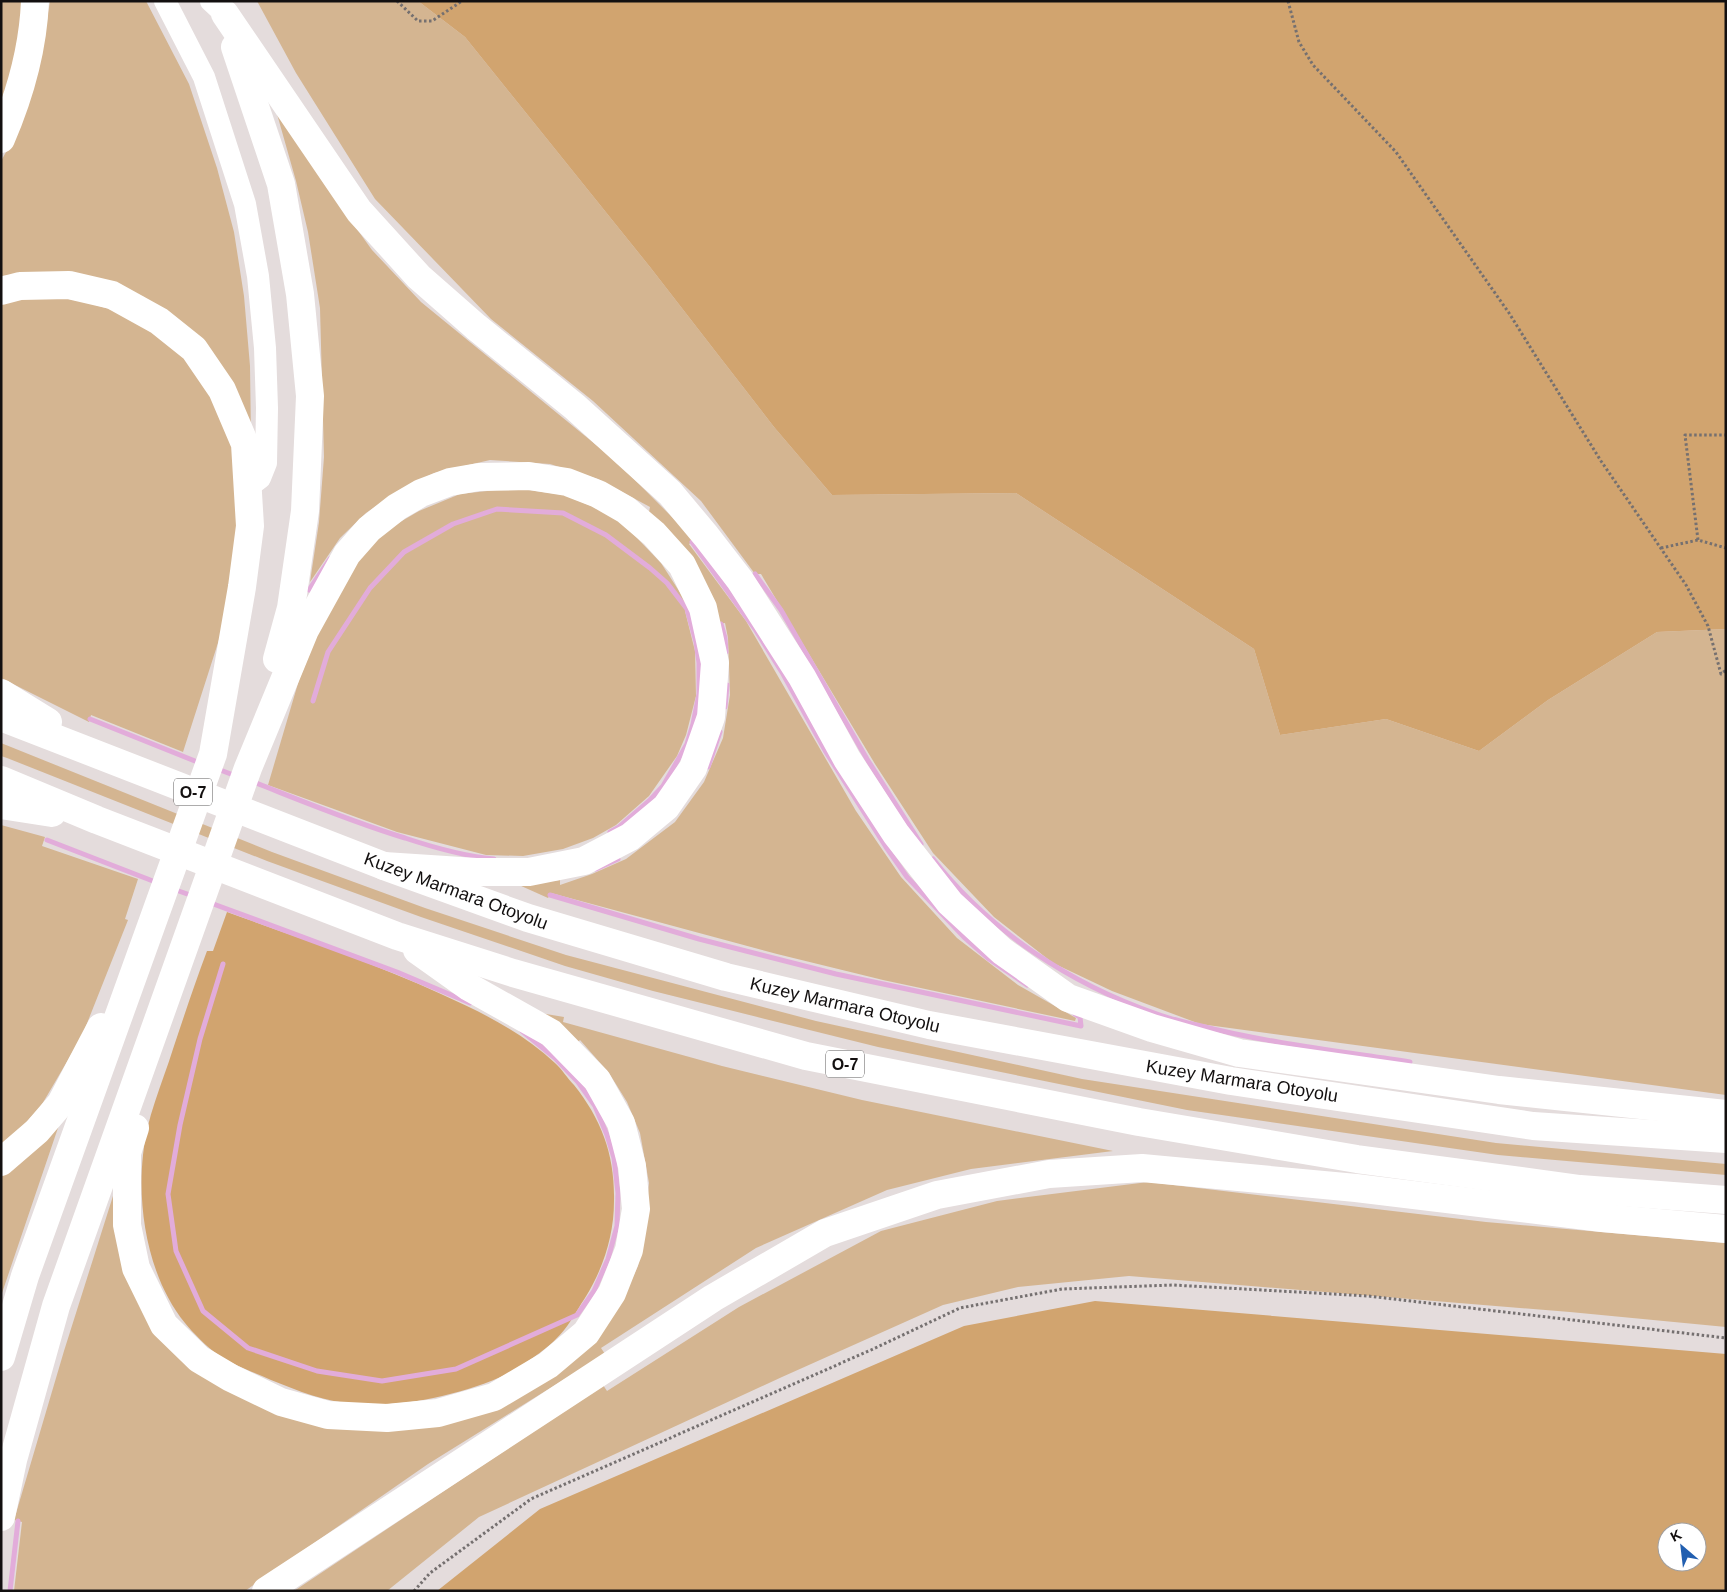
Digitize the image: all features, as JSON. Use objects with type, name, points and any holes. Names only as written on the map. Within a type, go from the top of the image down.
[{"type":"highway","points":[[1,139],[14,109],[26,66],[35,1]]},
{"type":"highway","points":[[218,8],[281,184],[300,294],[310,396],[305,512],[291,608],[248,768]]},
{"type":"highway","points":[[218,8],[359,212],[419,277],[476,327],[575,407],[670,493],[700,529],[740,580],[802,677],[847,759],[896,834],[950,903],[1002,951],[1068,998],[1152,1028],[1240,1053],[1499,1090],[1726,1114]]},
{"type":"highway","points":[[1,291],[20,286],[69,285],[112,295],[159,321],[194,349],[222,390],[245,444],[250,526],[241,596],[214,754],[25,1276],[1,1357]]},
{"type":"highway","points":[[1,1517],[13,1460],[56,1306],[248,768],[305,630],[347,554],[369,529],[397,506],[421,493],[450,482],[479,477],[529,476],[567,482],[598,494],[626,510],[654,534],[682,565],[703,608],[715,663],[711,717],[693,768],[666,807],[630,837],[584,861],[529,872],[476,872],[384,866]]},
{"type":"highway","points":[[1,693],[110,759]]},
{"type":"highway","name":"Kuzey Marmara Otoyolu","points":[[1,717],[384,866],[528,918],[726,977],[929,1025],[1231,1081],[1533,1126],[1726,1139]]},
{"type":"highway","name":"O-7","points":[[1,780],[97,820],[397,936],[523,976],[816,1058],[1139,1122],[1357,1159],[1580,1189],[1726,1200]]},
{"type":"highway","points":[[1,805],[97,820]]},
{"type":"highway","points":[[1,1162],[37,1131],[61,1103],[98,1033],[160,904]]},
{"type":"highway","points":[[196,915],[127,1153],[126,1225],[136,1268],[164,1325],[199,1359],[230,1378],[281,1402],[328,1415],[387,1418],[438,1413],[494,1397],[548,1365],[586,1333],[612,1293],[629,1250],[636,1209],[632,1166],[620,1123],[597,1080],[551,1033],[469,987],[397,936]]},
{"type":"highway","points":[[266,1591],[713,1298],[825,1232],[937,1195],[1049,1174],[1142,1168],[1356,1188],[1602,1218],[1726,1229]]},
{"type":"lane","points":[[166,1],[204,77],[244,204],[258,276],[265,348],[266,462],[260,478],[248,487]]},
{"type":"path","points":[[397,1],[418,21],[432,21],[462,1]]},
{"type":"path","points":[[1288,1],[1299,42],[1313,65],[1396,152],[1509,314],[1601,461],[1686,585],[1708,626],[1720,674],[1726,670]]},
{"type":"path","points":[[1698,540],[1686,435],[1726,435]]},
{"type":"path","points":[[1661,548],[1698,540],[1726,548]]},
{"type":"path","points":[[414,1591],[430,1573],[532,1499],[872,1350],[960,1308],[970,1306],[1062,1289],[1173,1284],[1368,1296],[1726,1338]]},
{"type":"shaded area","points":[[1,1],[23,1],[15,64],[1,102]]},
{"type":"shaded area","points":[[50,1],[146,1],[189,84],[217,168],[234,232],[244,296],[250,366],[251,437],[190,335],[144,297],[100,280],[45,272],[1,276],[1,161],[10,145],[43,43]]},
{"type":"shaded area","points":[[257,1],[418,1],[465,37],[650,267],[774,427],[832,495],[1016,493],[1254,649],[1280,735],[1386,719],[1479,751],[1548,700],[1657,632],[1726,629],[1726,1095],[1200,1024],[1112,991],[1053,963],[994,917],[933,853],[875,764],[761,574],[755,574],[701,501],[593,401],[491,319],[375,199],[296,73]]},
{"type":"shaded area","points":[[418,1],[1726,1],[1726,629],[1657,632],[1548,700],[1479,751],[1386,719],[1280,735],[1254,649],[1016,493],[832,495],[774,427],[650,267],[465,37]]},
{"type":"shaded area","points":[[275,107],[323,182],[372,250],[421,302],[617,462],[695,540],[689,544],[746,621],[856,811],[901,877],[957,938],[1018,985],[1076,1018],[1075,1021],[883,980],[777,954],[551,893],[548,898],[519,885],[560,880],[560,885],[592,874],[626,859],[675,822],[704,782],[723,738],[730,695],[728,638],[725,623],[719,624],[649,512],[650,507],[598,479],[550,464],[490,460],[434,473],[398,491],[366,513],[340,538],[310,582],[319,522],[324,457],[320,308],[308,232]]},
{"type":"shaded area","points":[[43,294],[89,303],[132,316],[181,350],[211,389],[232,439],[242,532],[225,621],[183,752],[91,715],[89,722],[1,678],[1,304]]},
{"type":"shaded area","points":[[514,488],[564,495],[616,516],[661,563],[690,608],[685,611],[695,651],[696,696],[686,735],[677,756],[649,796],[616,825],[593,838],[563,849],[523,856],[486,855],[397,832],[268,785],[299,680],[327,611],[360,557],[388,529],[419,511],[460,494]]},
{"type":"shaded area","points":[[1,743],[272,852],[425,908],[566,955],[816,1021],[1082,1079],[1496,1143],[1726,1164],[1726,1175],[1498,1155],[1187,1110],[878,1047],[653,991],[565,966],[421,917],[267,861],[1,756]]},
{"type":"shaded area","points":[[1,825],[45,837],[42,846],[138,879],[125,919],[128,920],[82,1036],[41,1106],[7,1143],[1,1146]]},
{"type":"shaded area","points":[[227,912],[389,971],[486,1016],[515,1032],[542,1052],[560,1068],[584,1098],[605,1139],[612,1169],[614,1201],[610,1239],[597,1276],[585,1298],[560,1335],[539,1354],[507,1374],[472,1388],[413,1402],[374,1405],[356,1404],[312,1395],[243,1368],[223,1358],[209,1348],[185,1323],[162,1286],[148,1244],[142,1199],[143,1155],[147,1128],[198,975],[207,951],[213,951]]},
{"type":"shaded area","points":[[540,1013],[564,1017],[563,1022],[722,1066],[862,1100],[1113,1151],[971,1169],[887,1190],[756,1248],[601,1348],[605,1354],[428,1464],[245,1591],[14,1591],[22,1522],[14,1520],[64,1351],[119,1177],[126,1268],[227,1391],[452,1421],[621,1303],[638,1266],[645,1227],[649,1183],[640,1133],[627,1102],[609,1073],[580,1040],[575,1045]]},
{"type":"shaded area","points":[[61,1119],[1,1296],[1,1176],[23,1158]]},
{"type":"shaded area","points":[[1148,1182],[1486,1222],[1726,1243],[1726,1327],[1570,1312],[1129,1276],[1018,1287],[943,1305],[479,1517],[387,1591],[294,1591],[603,1385],[607,1391],[739,1307],[881,1231],[997,1201]]},
{"type":"shaded area","points":[[1095,1301],[1726,1354],[1726,1591],[437,1591],[540,1509],[964,1326]]},
{"type":"waterway","points":[[313,701],[328,652],[370,588],[404,552],[453,524],[497,509],[563,513],[606,535],[667,583],[687,609],[696,642],[699,663],[699,694],[687,744],[663,786],[649,801],[619,827],[610,832]]},
{"type":"waterway","points":[[692,542],[755,629],[783,674],[826,752],[907,877],[964,937],[989,959],[1027,985]]},
{"type":"waterway","points":[[309,590],[330,559]]},
{"type":"waterway","points":[[755,574],[781,610],[867,759],[921,844]]},
{"type":"waterway","points":[[721,624],[726,652]]},
{"type":"waterway","points":[[725,707],[727,685]]},
{"type":"waterway","points":[[90,719],[200,763]]},
{"type":"waterway","points":[[708,767],[720,732]]},
{"type":"waterway","points":[[215,768],[236,776]]},
{"type":"waterway","points":[[251,781],[385,832],[449,851],[494,859]]},
{"type":"waterway","points":[[47,840],[158,883]]},
{"type":"waterway","points":[[596,869],[618,859]]},
{"type":"waterway","points":[[933,859],[955,885],[1006,932],[1063,971],[1125,1002],[1167,1017],[1250,1037],[1410,1062]]},
{"type":"waterway","points":[[173,889],[193,896]]},
{"type":"waterway","points":[[550,895],[699,939],[836,974],[1081,1026],[1080,1017],[1075,1014]]},
{"type":"waterway","points":[[208,902],[397,972],[470,1003]]},
{"type":"waterway","points":[[223,964],[200,1039],[180,1125],[168,1194],[176,1251],[203,1311],[248,1348],[317,1371],[382,1381],[456,1369],[577,1315],[594,1291],[608,1259],[617,1226],[618,1193],[614,1158],[595,1106],[578,1082],[555,1058],[522,1031]]},
{"type":"waterway","points":[[10,1591],[18,1521]]}]
